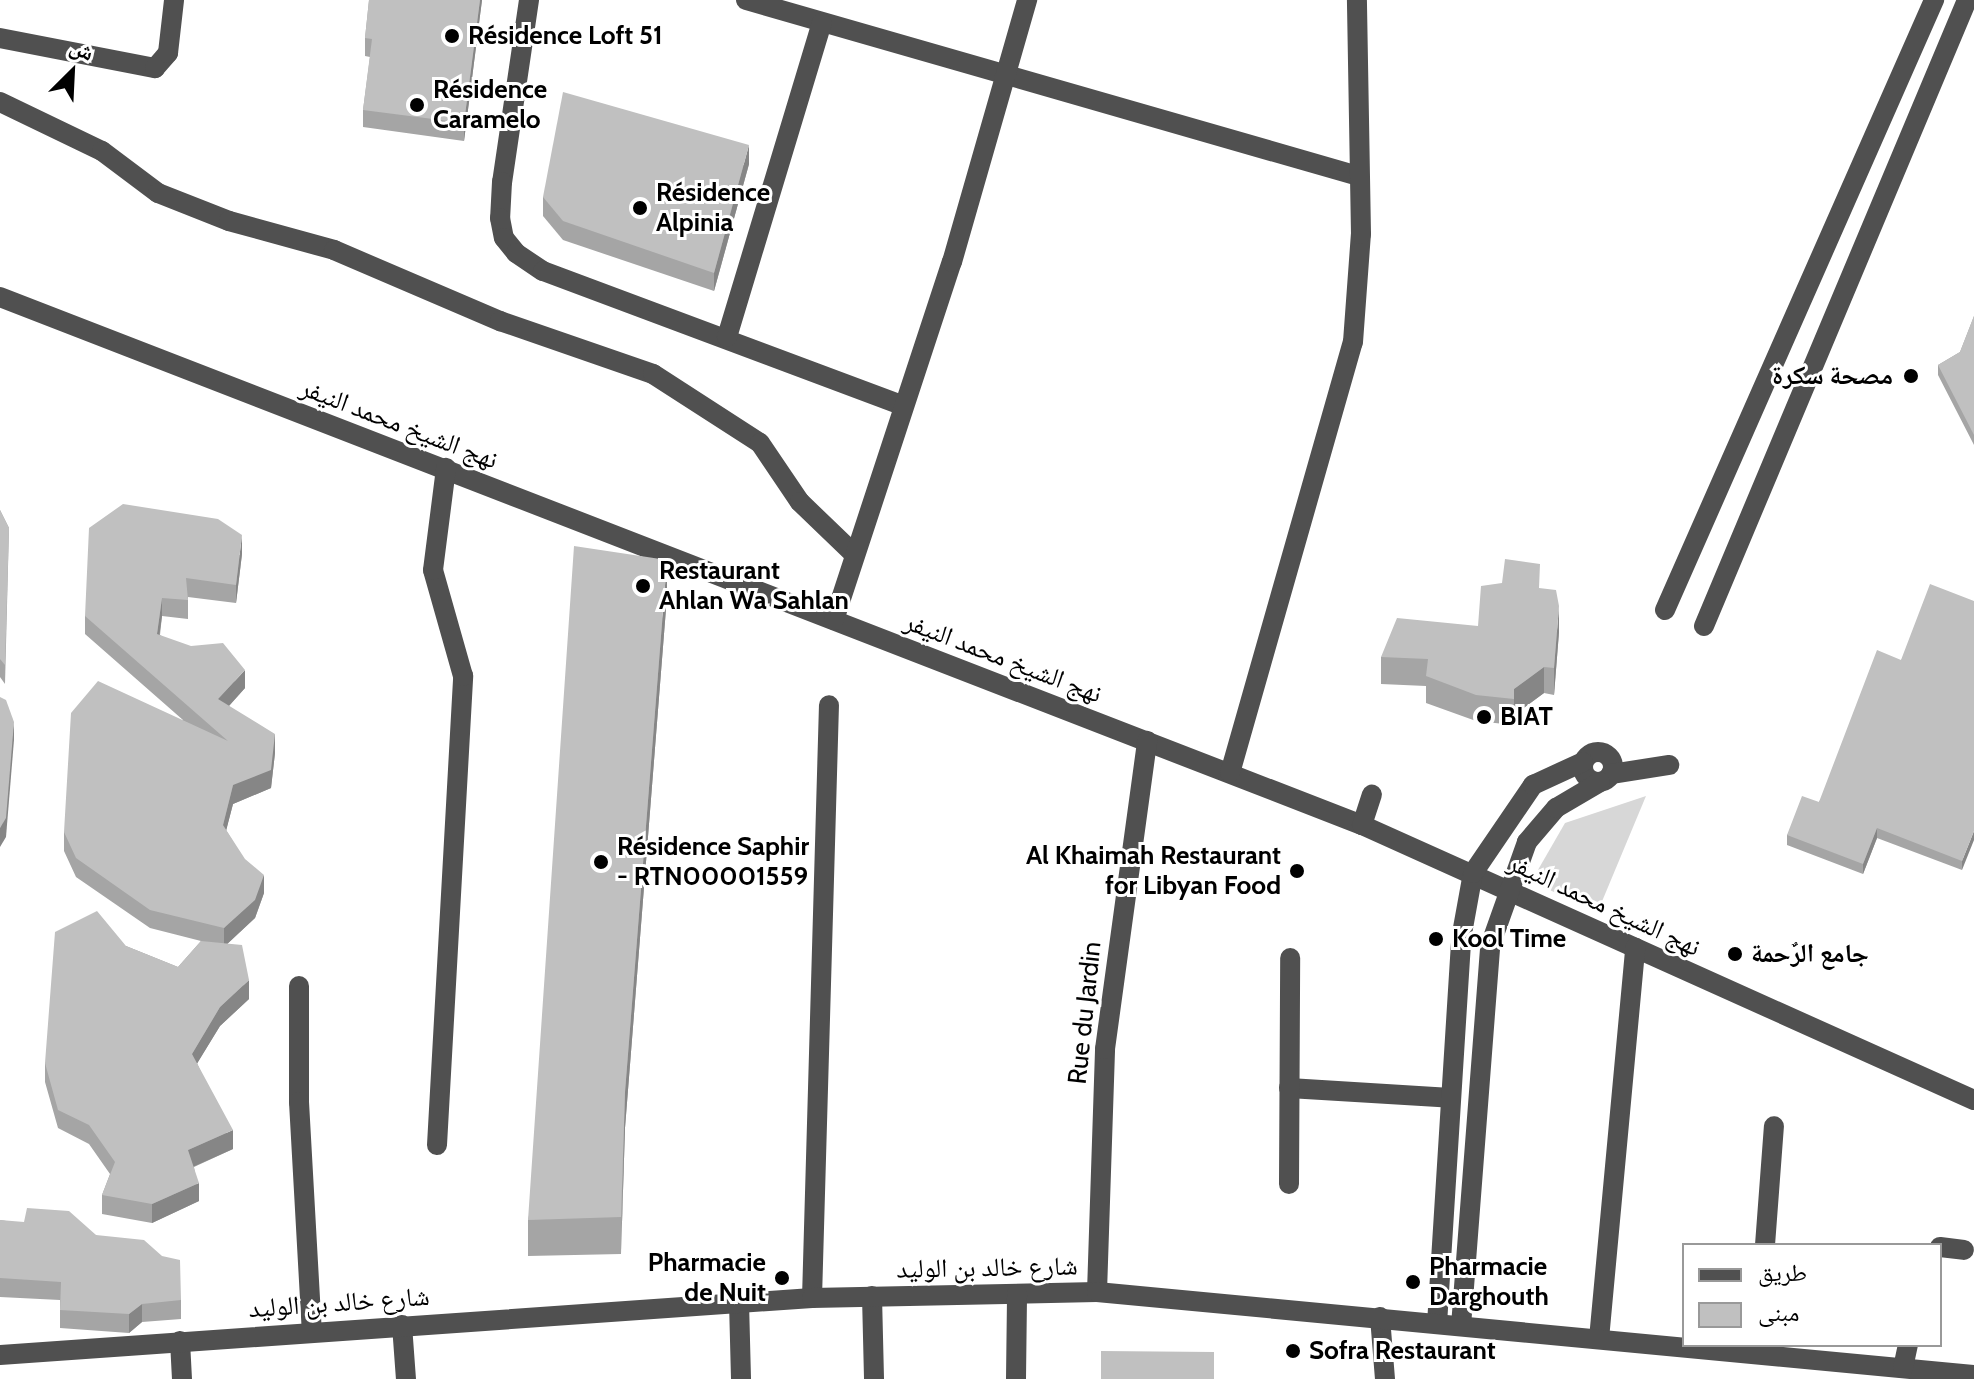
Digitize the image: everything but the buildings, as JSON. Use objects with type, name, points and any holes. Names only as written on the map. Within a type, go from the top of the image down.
[{"type":"street","points":[[0,38],[155,68],[168,53],[174,0]]},
{"type":"street","points":[[529,0],[502,182],[504,238],[516,253],[543,271],[727,337],[902,405]]},
{"type":"street","points":[[746,0],[1007,78],[1358,176]]},
{"type":"street","points":[[834,620],[1007,78],[1027,0]]},
{"type":"street","points":[[1230,773],[1353,342],[1360,288],[1357,0]]},
{"type":"street","points":[[1665,610],[1934,0]]},
{"type":"street","points":[[1704,626],[1967,0]]},
{"type":"street","points":[[727,337],[822,23]]},
{"type":"street","points":[[0,102],[102,151],[158,193],[229,221],[334,250],[486,316],[653,374],[760,443],[800,502],[854,554]]},
{"type":"street","name":"نهج الشيخ محمد النيفر","points":[[0,297],[1362,825],[1507,887],[1974,1100]]},
{"type":"street","points":[[437,1145],[463,676],[433,570],[446,468]]},
{"type":"street","points":[[812,1298],[829,705]]},
{"type":"street","name":"Rue du Jardin","points":[[1097,1292],[1105,1049],[1147,741]]},
{"type":"street","points":[[1437,1324],[1461,939],[1473,873],[1533,785],[1583,762],[1594,752],[1605,753],[1613,765],[1606,778]]},
{"type":"street","points":[[1461,1326],[1490,946],[1507,887],[1527,842],[1556,808],[1606,778],[1669,765]]},
{"type":"street","points":[[1362,825],[1372,795]]},
{"type":"street","points":[[1599,1339],[1635,948]]},
{"type":"street","points":[[1289,1184],[1290,958]]},
{"type":"street","points":[[299,986],[299,1102],[312,1331]]},
{"type":"street","points":[[1289,1088],[1451,1098]]},
{"type":"street","points":[[1765,1243],[1774,1126]]},
{"type":"street","points":[[1942,1247],[1964,1250]]},
{"type":"street","name":"شارع خالد بن الوليد","points":[[0,1355],[739,1302],[1097,1292],[1682,1345]]},
{"type":"street","points":[[1016,1379],[1017,1294]]},
{"type":"street","points":[[872,1296],[874,1379]]},
{"type":"street","points":[[739,1302],[741,1379]]},
{"type":"street","points":[[1380,1317],[1385,1379]]},
{"type":"street","points":[[402,1325],[406,1379]]},
{"type":"street","points":[[180,1341],[182,1379]]},
{"type":"street","name":"شارع خالد بن الوليد","points":[[1715,1347],[1974,1375]]},
{"type":"street","points":[[1903,1368],[1908,1347]]},
{"type":"shaded area","points":[[1646,796],[1598,911],[1531,882],[1565,823]]},
{"type":"place","name":"Résidence Loft 51","points":[[452,36]]},
{"type":"place","name":"Résidence Caramelo","points":[[417,105]]},
{"type":"place","name":"Résidence Alpinia","points":[[640,208]]},
{"type":"place","name":"مصحة سكرة","points":[[1911,376]]},
{"type":"place","name":"Restaurant Ahlan Wa Sahlan","points":[[643,586]]},
{"type":"place","name":"BIAT","points":[[1484,717]]},
{"type":"place","name":"Résidence Saphir - RTN00001559","points":[[601,862]]},
{"type":"place","name":"Al Khaimah Restaurant for Libyan Food","points":[[1297,871]]},
{"type":"place","name":"Kool Time","points":[[1436,939]]},
{"type":"place","name":"جامع الرٌحمة","points":[[1735,954]]},
{"type":"place","name":"Pharmacie de Nuit","points":[[782,1278]]},
{"type":"place","name":"Pharmacie Darghouth","points":[[1413,1282]]},
{"type":"place","name":"Sofra Restaurant","points":[[1293,1351]]}]
